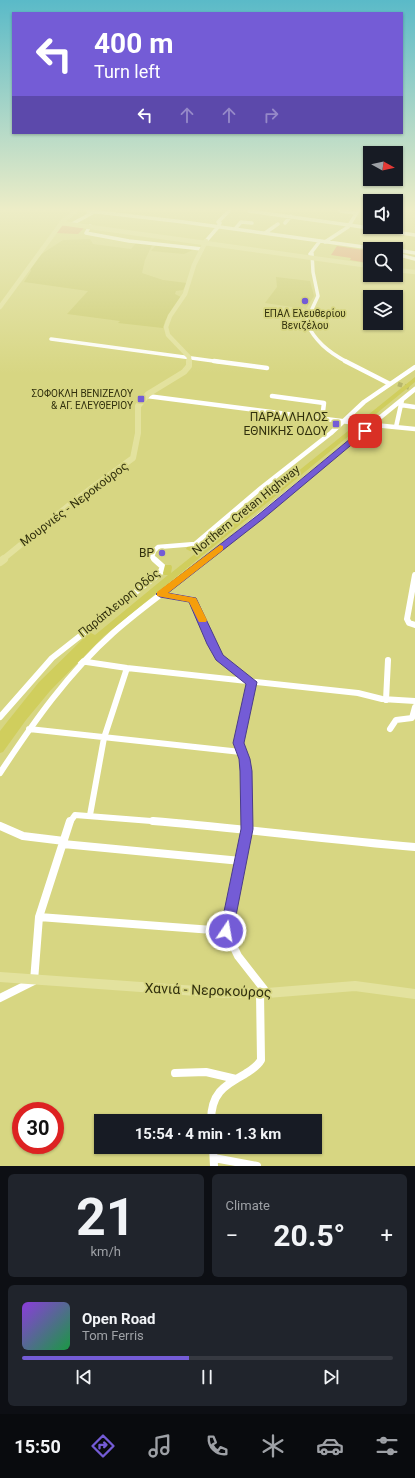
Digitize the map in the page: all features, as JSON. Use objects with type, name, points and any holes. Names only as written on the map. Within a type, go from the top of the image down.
[{"type":"highway","name":"Northern Cretan Highway","points":[[0,738],[38,689],[67,658],[106,623],[168,570],[200,547],[415,375]]},
{"type":"highway","name":"Northern Cretan Highway","points":[[0,749],[44,691],[74,659],[101,634],[415,379]]},
{"type":"highway","points":[[190,549],[200,547]]},
{"type":"main road","points":[[0,307],[30,265]]},
{"type":"main road","points":[[146,396],[186,370],[190,362],[188,357],[173,341],[166,330],[166,323],[185,294],[194,265]]},
{"type":"main road","points":[[173,341],[169,330],[170,324],[189,294],[197,265]]},
{"type":"main road","points":[[403,270],[415,272]]},
{"type":"main road","points":[[403,271],[415,272]]},
{"type":"main road","name":"Μουρνιές - Νεροκούρος","points":[[0,562],[73,502],[132,461],[138,424],[137,411],[140,403],[146,396]]},
{"type":"main road","name":"Χανιά - Νεροκούρος","points":[[0,977],[34,981],[180,991],[264,993],[355,986],[415,994]]},
{"type":"street","points":[[313,265],[318,296],[306,322],[315,340],[324,349],[391,383],[398,384]]},
{"type":"street","points":[[51,339],[267,368]]},
{"type":"street","name":"Παράπλευρη Οδός","points":[[0,717],[52,658],[160,573],[163,567],[152,557],[152,553],[158,548],[167,544],[193,545],[261,488],[346,422],[364,402],[415,366]]},
{"type":"street","name":"Παράπλευρη Οδός","points":[[0,773],[29,729],[81,661],[160,594],[261,516],[402,400],[413,389]]},
{"type":"street","points":[[146,396],[346,422]]},
{"type":"street","points":[[272,396],[324,403],[322,419]]},
{"type":"street","points":[[396,427],[402,400]]},
{"type":"street","points":[[401,405],[415,407]]},
{"type":"street","points":[[364,424],[415,429]]},
{"type":"street","points":[[415,575],[407,619],[409,623],[415,625]]},
{"type":"street","points":[[160,594],[193,600],[212,644],[220,658],[250,681]]},
{"type":"street","points":[[52,658],[59,659]]},
{"type":"street","points":[[386,700],[388,660]]},
{"type":"street","points":[[81,661],[127,668],[358,693],[386,700],[415,701]]},
{"type":"street","points":[[90,815],[104,738],[127,668]]},
{"type":"street","points":[[211,1114],[213,1098],[236,1079],[254,1068],[261,1060],[264,993],[238,956],[226,931],[247,829],[245,759],[238,743],[250,681]]},
{"type":"street","points":[[390,729],[396,720],[412,718],[415,707]]},
{"type":"street","points":[[29,729],[241,752]]},
{"type":"street","points":[[0,998],[34,981],[39,917],[72,818],[78,814],[247,829],[318,839],[415,848]]},
{"type":"street","points":[[0,826],[8,832],[23,837],[241,861]]},
{"type":"street","points":[[39,917],[226,931]]},
{"type":"street","points":[[175,1073],[206,1072],[236,1079]]},
{"type":"street","points":[[214,1162],[257,1166]]},
{"type":"shaded area","points":[[32,265],[144,265],[142,273],[163,280],[187,283],[183,290],[176,291],[175,294],[181,297],[165,321],[163,328],[118,323],[120,321],[67,314],[88,291],[24,282],[31,271],[30,268]]},
{"type":"shaded area","points":[[276,277],[310,281],[314,296],[306,309],[265,303],[277,287]]},
{"type":"tunnel","points":[[398,384],[410,388]]},
{"type":"tunnel","points":[[349,422],[364,424]]},
{"type":"slow traffic","points":[[202,620],[193,600],[160,594],[220,548]]},
{"type":"place","name":"ΕΠΑΛ Ελευθερίου Βενιζέλου","points":[[305,301]]},
{"type":"place","name":"ΣΟΦΟΚΛΗ ΒΕΝΙΖΕΛΟΥ & ΑΓ. ΕΛΕΥΘΕΡΙΟΥ","points":[[141,399]]},
{"type":"place","name":"ΠΑΡΑΛΛΗΛΟΣ ΕΘΝΙΚΗΣ ΟΔΟΥ","points":[[336,424]]},
{"type":"place","name":"BP","points":[[162,553]]},
{"type":"route","points":[[226,931],[248,823],[245,759],[238,743],[252,682],[248,681],[245,676],[220,658],[212,644],[193,600],[160,594],[261,516],[365,431]]}]
